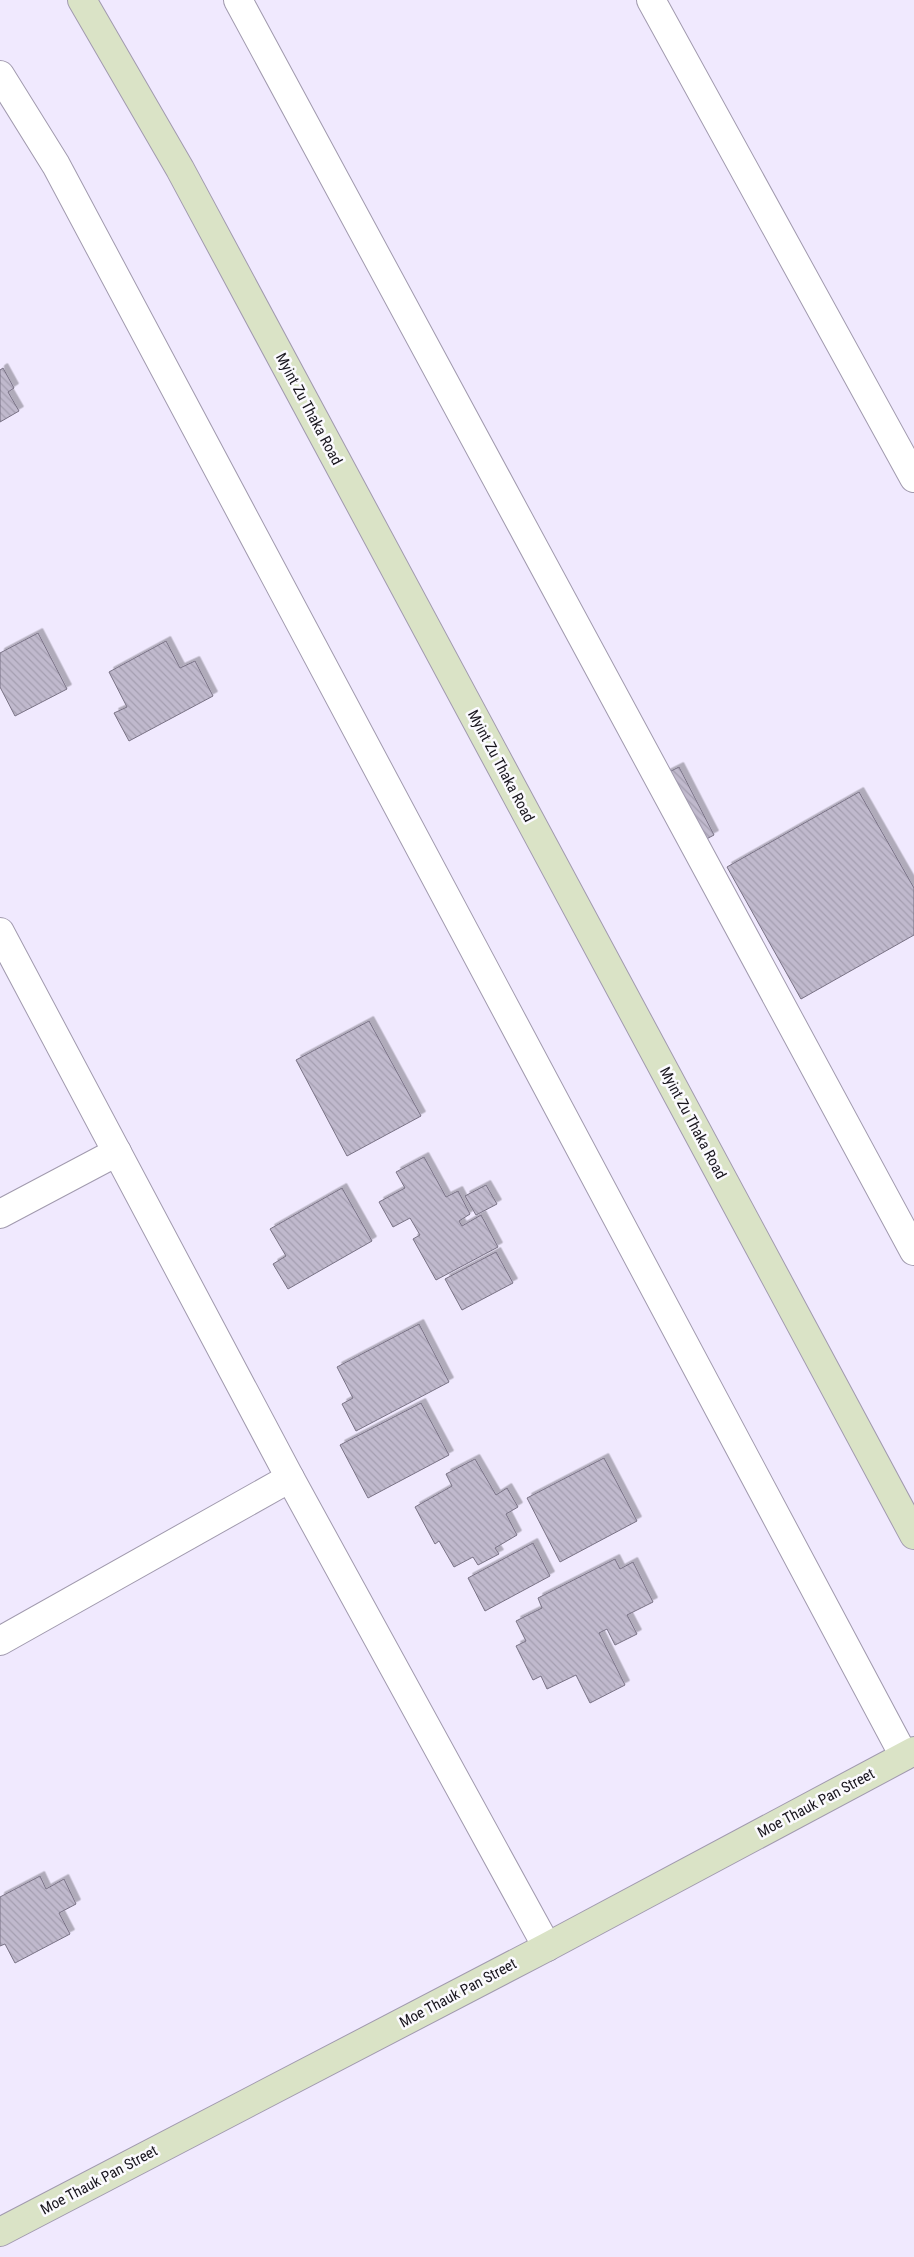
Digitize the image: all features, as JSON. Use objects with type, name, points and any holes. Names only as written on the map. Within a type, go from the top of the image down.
[{"type":"street","name":"Myint Zu Thaka Road","points":[[82,0],[190,187],[914,1535]]},
{"type":"street","points":[[238,0],[914,1251]]},
{"type":"street","points":[[651,0],[914,478]]},
{"type":"street","points":[[0,76],[60,174],[909,1753]]},
{"type":"street","points":[[0,932],[290,1478],[547,1947]]},
{"type":"street","points":[[0,1214],[117,1152]]},
{"type":"street","points":[[0,1641],[290,1478]]},
{"type":"street","name":"Moe Thauk Pan Street","points":[[0,2232],[547,1947],[909,1753]]},
{"type":"building","points":[[3,368],[14,388],[8,392],[19,411],[0,422],[0,370]]},
{"type":"building","points":[[38,633],[67,689],[15,716],[0,687],[0,653]]},
{"type":"building","points":[[166,641],[180,668],[195,661],[213,696],[129,741],[114,713],[127,707],[109,672]]},
{"type":"building","points":[[679,767],[714,835],[697,844],[661,776]]},
{"type":"building","points":[[859,792],[914,888],[914,935],[801,999],[727,867]]},
{"type":"building","points":[[369,1021],[421,1116],[347,1156],[296,1060]]},
{"type":"building","points":[[424,1157],[446,1197],[458,1191],[470,1214],[459,1221],[462,1226],[481,1215],[498,1247],[436,1280],[413,1239],[420,1235],[410,1218],[393,1227],[379,1202],[405,1188],[396,1172]]},
{"type":"building","points":[[486,1185],[497,1204],[476,1215],[465,1196]]},
{"type":"building","points":[[342,1188],[372,1241],[288,1289],[273,1264],[286,1256],[270,1229]]},
{"type":"building","points":[[496,1252],[513,1283],[462,1310],[445,1279]]},
{"type":"building","points":[[419,1324],[449,1382],[356,1431],[342,1404],[353,1398],[337,1367]]},
{"type":"building","points":[[421,1403],[449,1455],[368,1498],[340,1445]]},
{"type":"building","points":[[604,1458],[637,1521],[560,1562],[527,1498]]},
{"type":"building","points":[[475,1459],[496,1495],[507,1488],[518,1507],[506,1514],[517,1535],[495,1548],[499,1554],[478,1565],[473,1557],[454,1567],[439,1541],[435,1544],[415,1507],[452,1486],[446,1474]]},
{"type":"building","points":[[533,1543],[550,1576],[485,1611],[468,1578]]},
{"type":"building","points":[[615,1559],[620,1569],[633,1562],[653,1602],[627,1615],[637,1634],[615,1645],[607,1629],[599,1633],[625,1685],[590,1703],[576,1675],[547,1689],[541,1676],[533,1680],[516,1646],[526,1641],[516,1621],[542,1608],[538,1598]]},
{"type":"building","points":[[40,1876],[46,1889],[64,1879],[76,1904],[59,1913],[70,1934],[15,1963],[5,1944],[0,1946],[0,1897]]}]
